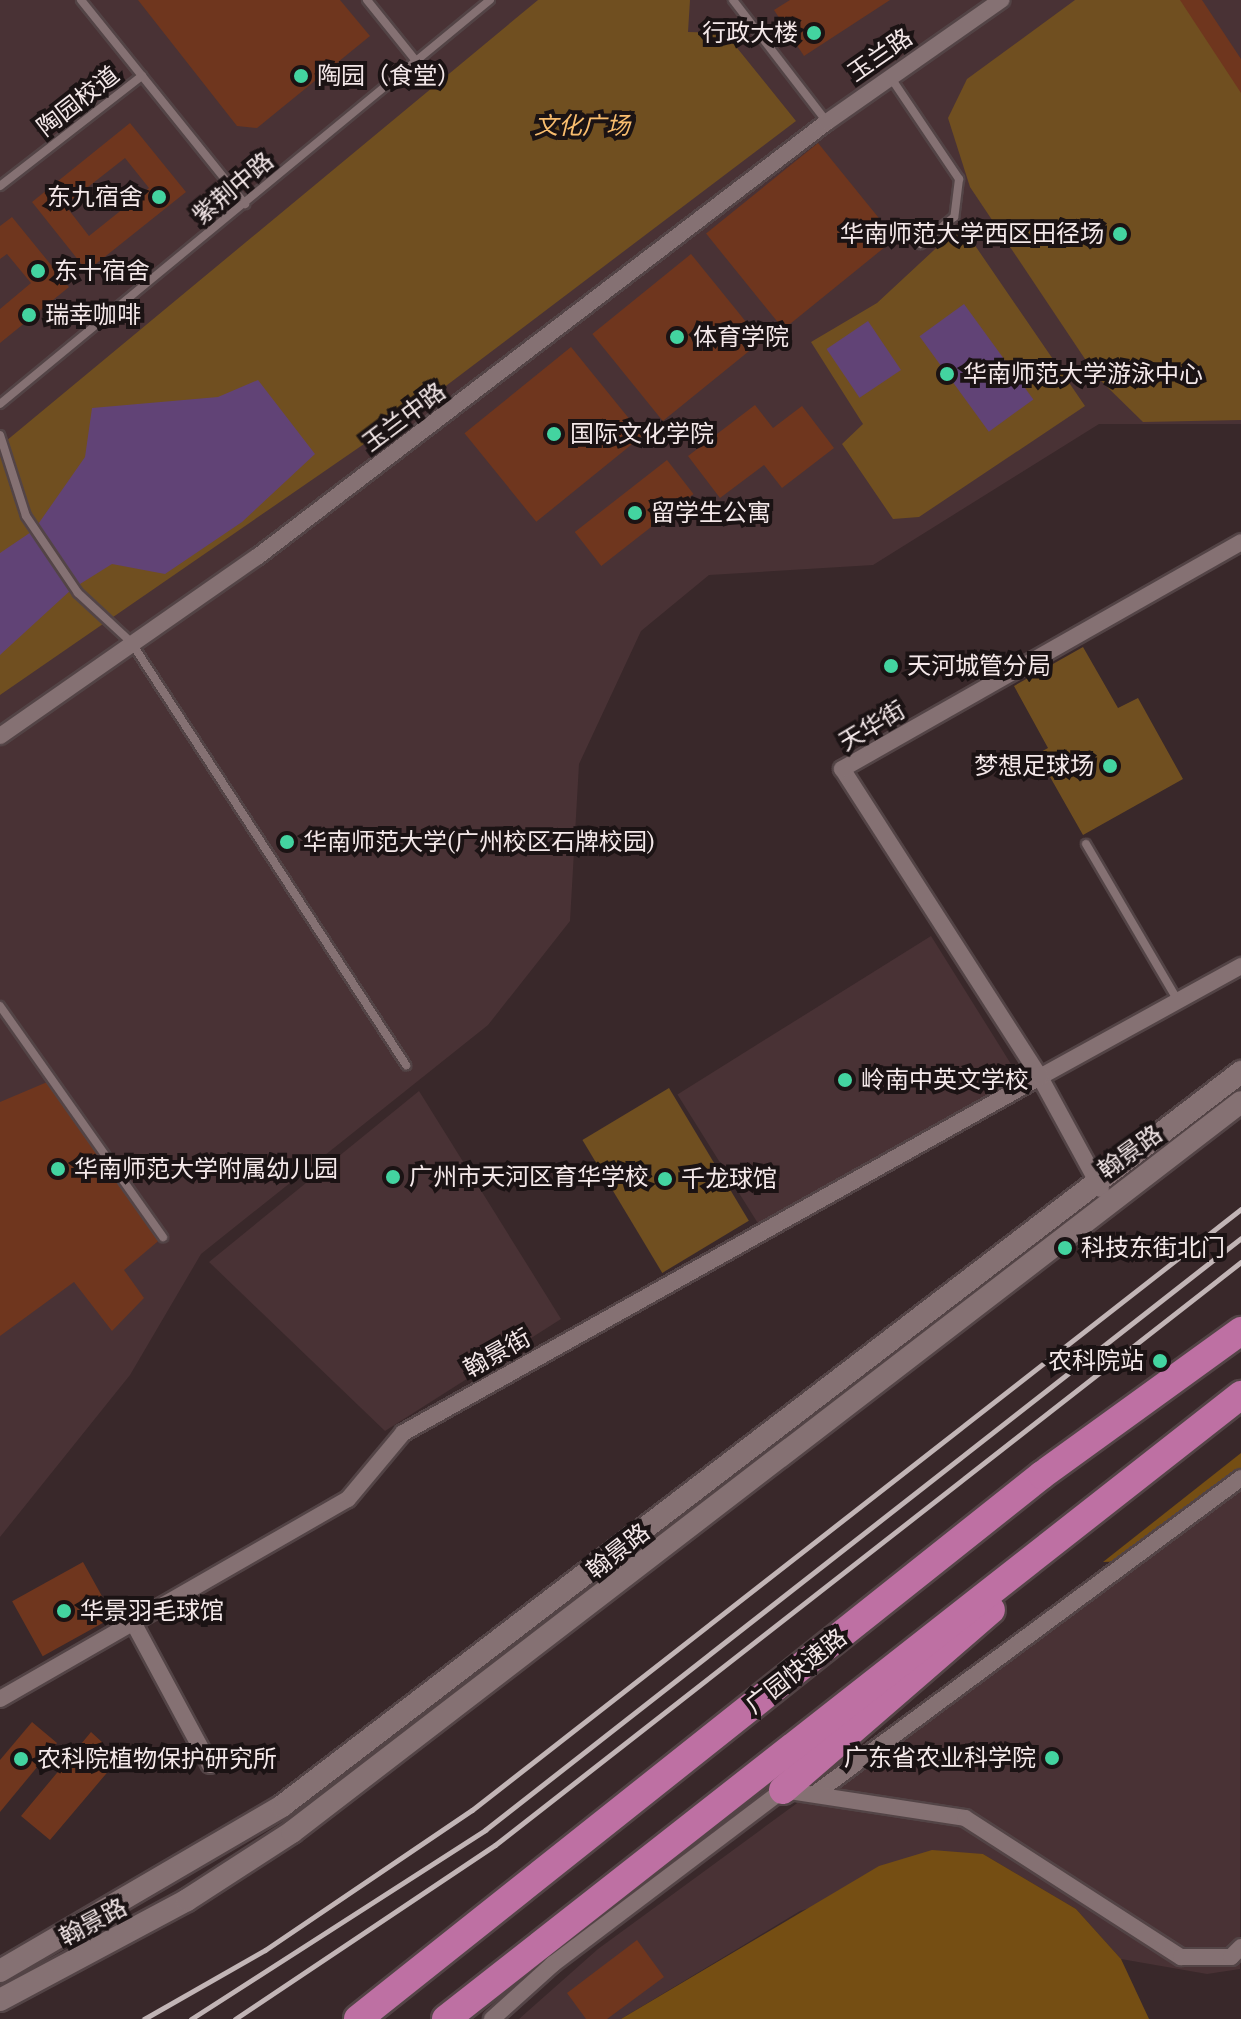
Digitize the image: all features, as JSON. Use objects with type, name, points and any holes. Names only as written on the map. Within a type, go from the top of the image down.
[{"type":"highway","name":"广园快速路","points":[[358,2019],[1029,1485],[1241,1331]]},
{"type":"highway","points":[[446,2019],[1165,1450],[1241,1395]]},
{"type":"highway","points":[[783,1790],[1165,1450]]},
{"type":"street","name":"玉兰路","points":[[827,122],[1001,0]]},
{"type":"street","name":"玉兰中路","points":[[0,736],[435,426],[827,122]]},
{"type":"street","name":"天华街","points":[[1103,1191],[1040,1077],[842,769],[1241,542]]},
{"type":"street","points":[[1040,1077],[1241,966]]},
{"type":"street","name":"翰景路","points":[[0,2000],[187,1900],[304,1823],[1103,1191],[1241,1072]]},
{"type":"street","name":"翰景街","points":[[0,1699],[348,1499],[403,1433],[1040,1077]]},
{"type":"street","name":"翰景路","points":[[0,1971],[282,1806],[1103,1191],[1241,1102]]},
{"type":"street","points":[[816,1793],[1241,1478]]},
{"type":"street","points":[[134,1624],[210,1765]]},
{"type":"street","points":[[492,2019],[553,1964],[783,1790],[965,1818],[1181,1957],[1231,1957],[1241,1947]]},
{"type":"lane","points":[[81,0],[245,204]]},
{"type":"lane","points":[[367,0],[416,61]]},
{"type":"lane","name":"紫荆中路","points":[[0,404],[490,0]]},
{"type":"lane","points":[[733,0],[827,122]]},
{"type":"lane","name":"陶园校道","points":[[0,186],[142,76]]},
{"type":"lane","points":[[891,77],[959,179],[954,217],[921,244]]},
{"type":"lane","points":[[0,435],[26,516],[78,593],[131,642],[406,1065]]},
{"type":"lane","points":[[1086,844],[1178,1001]]},
{"type":"lane","points":[[0,1006],[163,1237]]},
{"type":"shaded area","name":"华南师范大学(广州校区石牌校园)","points":[[0,0],[1241,0],[1241,424],[1099,424],[873,565],[709,575],[641,631],[579,764],[570,921],[488,1025],[201,1254],[130,1375],[0,1537]]},
{"type":"shaded area","points":[[964,304],[1033,399],[989,432],[920,336]]},
{"type":"shaded area","points":[[868,321],[901,370],[860,398],[827,349]]},
{"type":"shaded area","points":[[258,380],[315,454],[242,522],[165,574],[112,564],[72,589],[0,655],[0,553],[34,530],[85,457],[92,408],[218,397]]},
{"type":"shaded area","name":"岭南中英文学校","points":[[931,936],[1020,1078],[766,1237],[677,1094]]},
{"type":"shaded area","name":"广州市天河区育华学校","points":[[419,1091],[561,1319],[385,1431],[209,1262]]},
{"type":"shaded area","points":[[1241,1453],[1241,1480],[1130,1561],[1103,1562]]},
{"type":"shaded area","name":"广东省农业科学院","points":[[1241,1478],[1240,1969],[1207,1974],[1121,1959],[1076,1909],[983,1854],[800,1911],[621,2019],[519,2019],[598,1949]]},
{"type":"shaded area","points":[[932,1850],[983,1854],[1076,1909],[1121,1959],[1149,2019],[621,2019],[879,1866]]},
{"type":"green space","name":"文化广场","points":[[538,0],[690,0],[688,32],[725,33],[796,121],[422,404],[0,695],[0,446]]},
{"type":"green space","name":"华南师范大学西区田径场","points":[[1075,0],[1200,0],[1241,60],[1241,420],[1143,422],[1097,377],[970,187],[948,118],[967,79]]},
{"type":"green space","name":"华南师范大学游泳中心","points":[[961,225],[1085,406],[919,517],[893,519],[842,444],[863,424],[811,342],[877,303]]},
{"type":"green space","name":"梦想足球场","points":[[1083,647],[1118,708],[1138,698],[1183,779],[1083,835],[1037,754],[1048,748],[1014,686]]},
{"type":"green space","name":"千龙球馆","points":[[669,1088],[749,1221],[662,1273],[582,1140]]},
{"type":"building","points":[[138,0],[340,0],[370,36],[257,128],[237,126]]},
{"type":"building","name":"行政大楼","points":[[790,0],[890,0],[804,56],[774,10]]},
{"type":"building","points":[[1180,0],[1202,0],[1241,59],[1241,93]]},
{"type":"building","name":"东九宿舍","points":[[130,123],[186,192],[87,271],[32,202]],"holes":[[[125,158],[149,188],[89,236],[65,205]]]},
{"type":"building","points":[[818,143],[895,239],[783,329],[706,234]]},
{"type":"building","name":"东十宿舍","points":[[12,217],[69,287],[0,343],[0,309],[31,283],[7,254],[0,259],[0,226]]},
{"type":"building","name":"体育学院","points":[[691,254],[761,341],[663,421],[592,334]]},
{"type":"building","name":"国际文化学院","points":[[571,347],[643,436],[536,522],[465,433]]},
{"type":"building","points":[[755,405],[773,428],[802,406],[834,448],[782,488],[764,465],[720,498],[688,456]]},
{"type":"building","name":"留学生公寓","points":[[667,460],[693,494],[601,566],[575,532]]},
{"type":"building","name":"华南师范大学附属幼儿园","points":[[52,1080],[163,1237],[124,1270],[144,1298],[112,1331],[74,1282],[0,1336],[0,1102]]},
{"type":"building","name":"华景羽毛球馆","points":[[83,1562],[114,1617],[43,1656],[12,1601]]},
{"type":"building","points":[[32,1722],[57,1743],[0,1812],[0,1760]]},
{"type":"building","points":[[91,1732],[103,1743],[94,1754],[111,1768],[50,1840],[21,1816]]},
{"type":"building","points":[[637,1940],[664,1977],[607,2019],[586,2019],[567,1993]]},
{"type":"railway","points":[[144,2019],[265,1950],[472,1810],[1241,1209]]},
{"type":"railway","points":[[191,2019],[485,1830],[1241,1238]]},
{"type":"railway","points":[[235,2019],[495,1845],[1241,1262]]},
{"type":"place","name":"行政大楼","points":[[814,33]]},
{"type":"place","name":"陶园（食堂）","points":[[301,76]]},
{"type":"place","name":"东九宿舍","points":[[159,197]]},
{"type":"place","name":"华南师范大学西区田径场","points":[[1120,234]]},
{"type":"place","name":"东十宿舍","points":[[38,271]]},
{"type":"place","name":"瑞幸咖啡","points":[[29,315]]},
{"type":"place","name":"体育学院","points":[[677,337]]},
{"type":"place","name":"华南师范大学游泳中心","points":[[947,374]]},
{"type":"place","name":"国际文化学院","points":[[554,434]]},
{"type":"place","name":"留学生公寓","points":[[635,513]]},
{"type":"place","name":"天河城管分局","points":[[891,666]]},
{"type":"place","name":"梦想足球场","points":[[1110,766]]},
{"type":"place","name":"华南师范大学(广州校区石牌校园)","points":[[287,842]]},
{"type":"place","name":"岭南中英文学校","points":[[845,1080]]},
{"type":"place","name":"华南师范大学附属幼儿园","points":[[58,1169]]},
{"type":"place","name":"广州市天河区育华学校","points":[[393,1177]]},
{"type":"place","name":"千龙球馆","points":[[665,1179]]},
{"type":"place","name":"科技东街北门","points":[[1065,1248]]},
{"type":"place","name":"农科院站","points":[[1160,1361]]},
{"type":"place","name":"华景羽毛球馆","points":[[64,1611]]},
{"type":"place","name":"广东省农业科学院","points":[[1052,1758]]},
{"type":"place","name":"农科院植物保护研究所","points":[[21,1759]]}]
